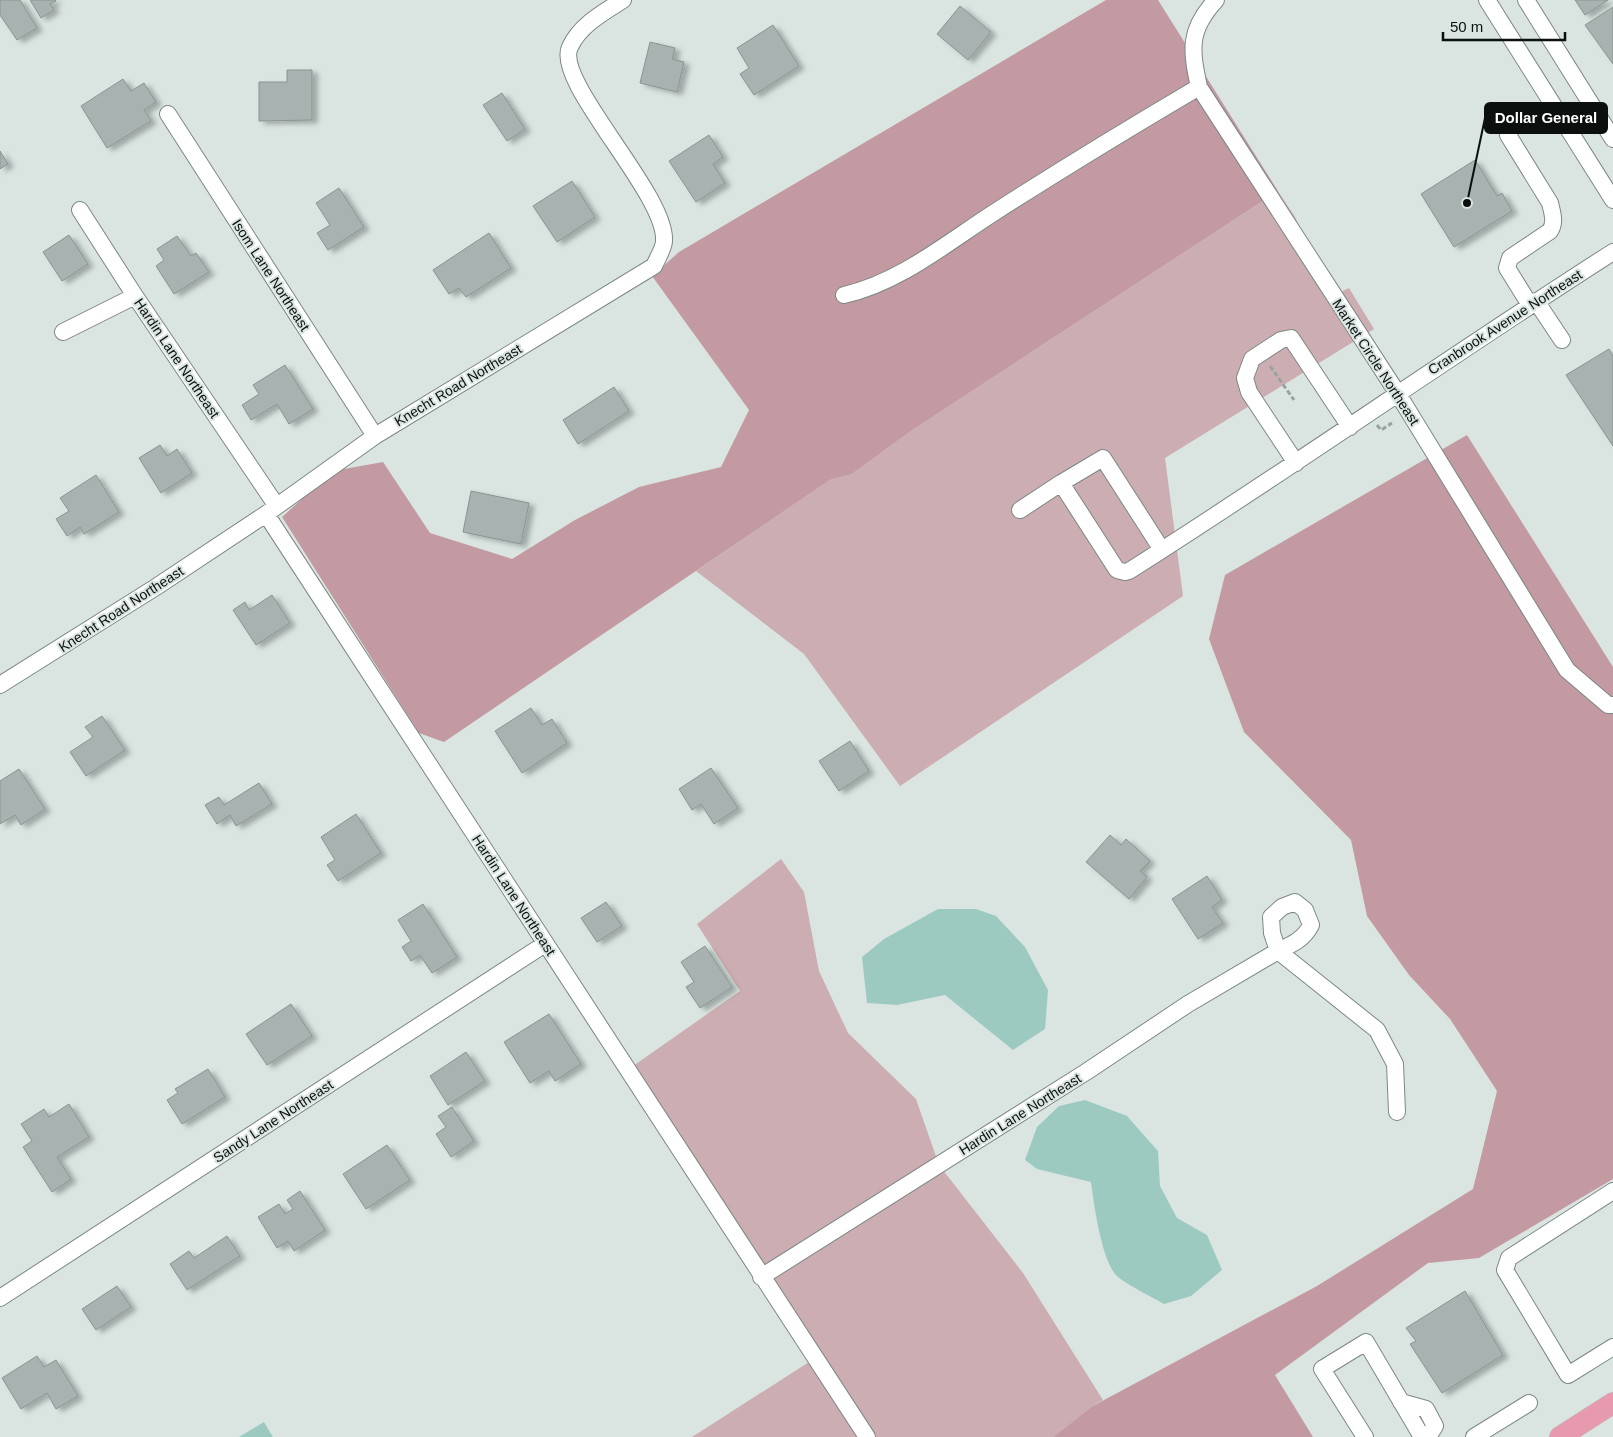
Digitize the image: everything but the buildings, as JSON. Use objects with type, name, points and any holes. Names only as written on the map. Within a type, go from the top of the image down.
[{"type":"main road","points":[[1560,1437],[1613,1403]]},
{"type":"street","name":"Knecht Road Northeast","points":[[0,686],[156,587],[271,510],[375,436],[654,266],[664,242],[657,210],[575,81],[567,56],[570,46],[591,20],[623,0]]},
{"type":"street","name":"Market Circle Northeast","points":[[1216,0],[1204,13],[1192,43],[1200,87],[1398,394],[1567,670],[1608,705],[1613,705]]},
{"type":"street","points":[[1487,0],[1613,200]]},
{"type":"street","points":[[1526,0],[1613,139]]},
{"type":"street","points":[[844,295],[880,284],[908,268],[1048,179],[1200,87]]},
{"type":"street","name":"Isom Lane Northeast","points":[[168,114],[375,436]]},
{"type":"street","points":[[1508,135],[1550,203],[1554,226],[1550,231],[1510,258],[1507,268],[1562,340]]},
{"type":"street","name":"Hardin Lane Northeast","points":[[80,210],[546,944],[867,1437]]},
{"type":"street","name":"Cranbrook Avenue Northeast","points":[[1061,483],[1117,570],[1129,571],[1296,463],[1533,303],[1613,252]]},
{"type":"street","points":[[63,332],[135,296]]},
{"type":"street","points":[[1296,463],[1250,392],[1246,372],[1252,359],[1281,340],[1291,338],[1350,427]]},
{"type":"street","points":[[1020,510],[1103,458],[1162,550]]},
{"type":"street","name":"Sandy Lane Northeast","points":[[0,1298],[546,944]]},
{"type":"street","name":"Hardin Lane Northeast","points":[[762,1277],[1086,1072],[1188,1004],[1278,951],[1377,1030],[1395,1064],[1397,1112]]},
{"type":"street","points":[[1613,1191],[1509,1258],[1505,1270],[1568,1375],[1613,1347]]},
{"type":"street","points":[[1365,1437],[1322,1369],[1366,1342],[1422,1437]]},
{"type":"street","points":[[1401,1402],[1426,1409],[1435,1426],[1428,1437]]},
{"type":"street","points":[[1474,1437],[1529,1403]]},
{"type":"shaded area","points":[[1106,0],[1158,0],[1278,191],[911,431],[852,474],[830,480],[444,742],[419,733],[282,517],[333,471],[383,462],[430,533],[512,559],[575,520],[639,487],[721,467],[749,410],[652,276],[679,252]]},
{"type":"shaded area","points":[[1278,191],[1295,217],[1332,296],[1349,288],[1374,329],[1165,458],[1183,596],[900,786],[804,654],[696,571],[830,480],[852,474],[911,431]]},
{"type":"shaded area","points":[[1467,435],[1613,667],[1613,1179],[1479,1258],[1428,1263],[1275,1375],[1313,1437],[1053,1437],[1091,1407],[1317,1286],[1473,1189],[1497,1091],[1450,1019],[1409,975],[1367,916],[1351,840],[1244,732],[1209,639],[1225,575]]},
{"type":"shaded area","points":[[781,859],[804,892],[819,971],[848,1033],[916,1099],[939,1165],[1023,1273],[1103,1400],[1091,1407],[1053,1437],[692,1437],[809,1362],[626,1071],[740,991],[697,924]]},
{"type":"shaded area","points":[[938,909],[976,909],[996,916],[1025,947],[1048,990],[1045,1029],[1013,1050],[945,995],[897,1005],[867,1003],[862,957],[884,939]]},
{"type":"shaded area","points":[[1085,1100],[1127,1116],[1158,1151],[1160,1186],[1177,1218],[1207,1235],[1222,1270],[1191,1296],[1164,1304],[1118,1277],[1110,1266],[1102,1243],[1091,1182],[1037,1169],[1025,1160],[1037,1127],[1059,1106]]},
{"type":"shaded area","points":[[264,1422],[273,1437],[239,1437]]},
{"type":"place","name":"Dollar General","points":[[1467,203]]}]
